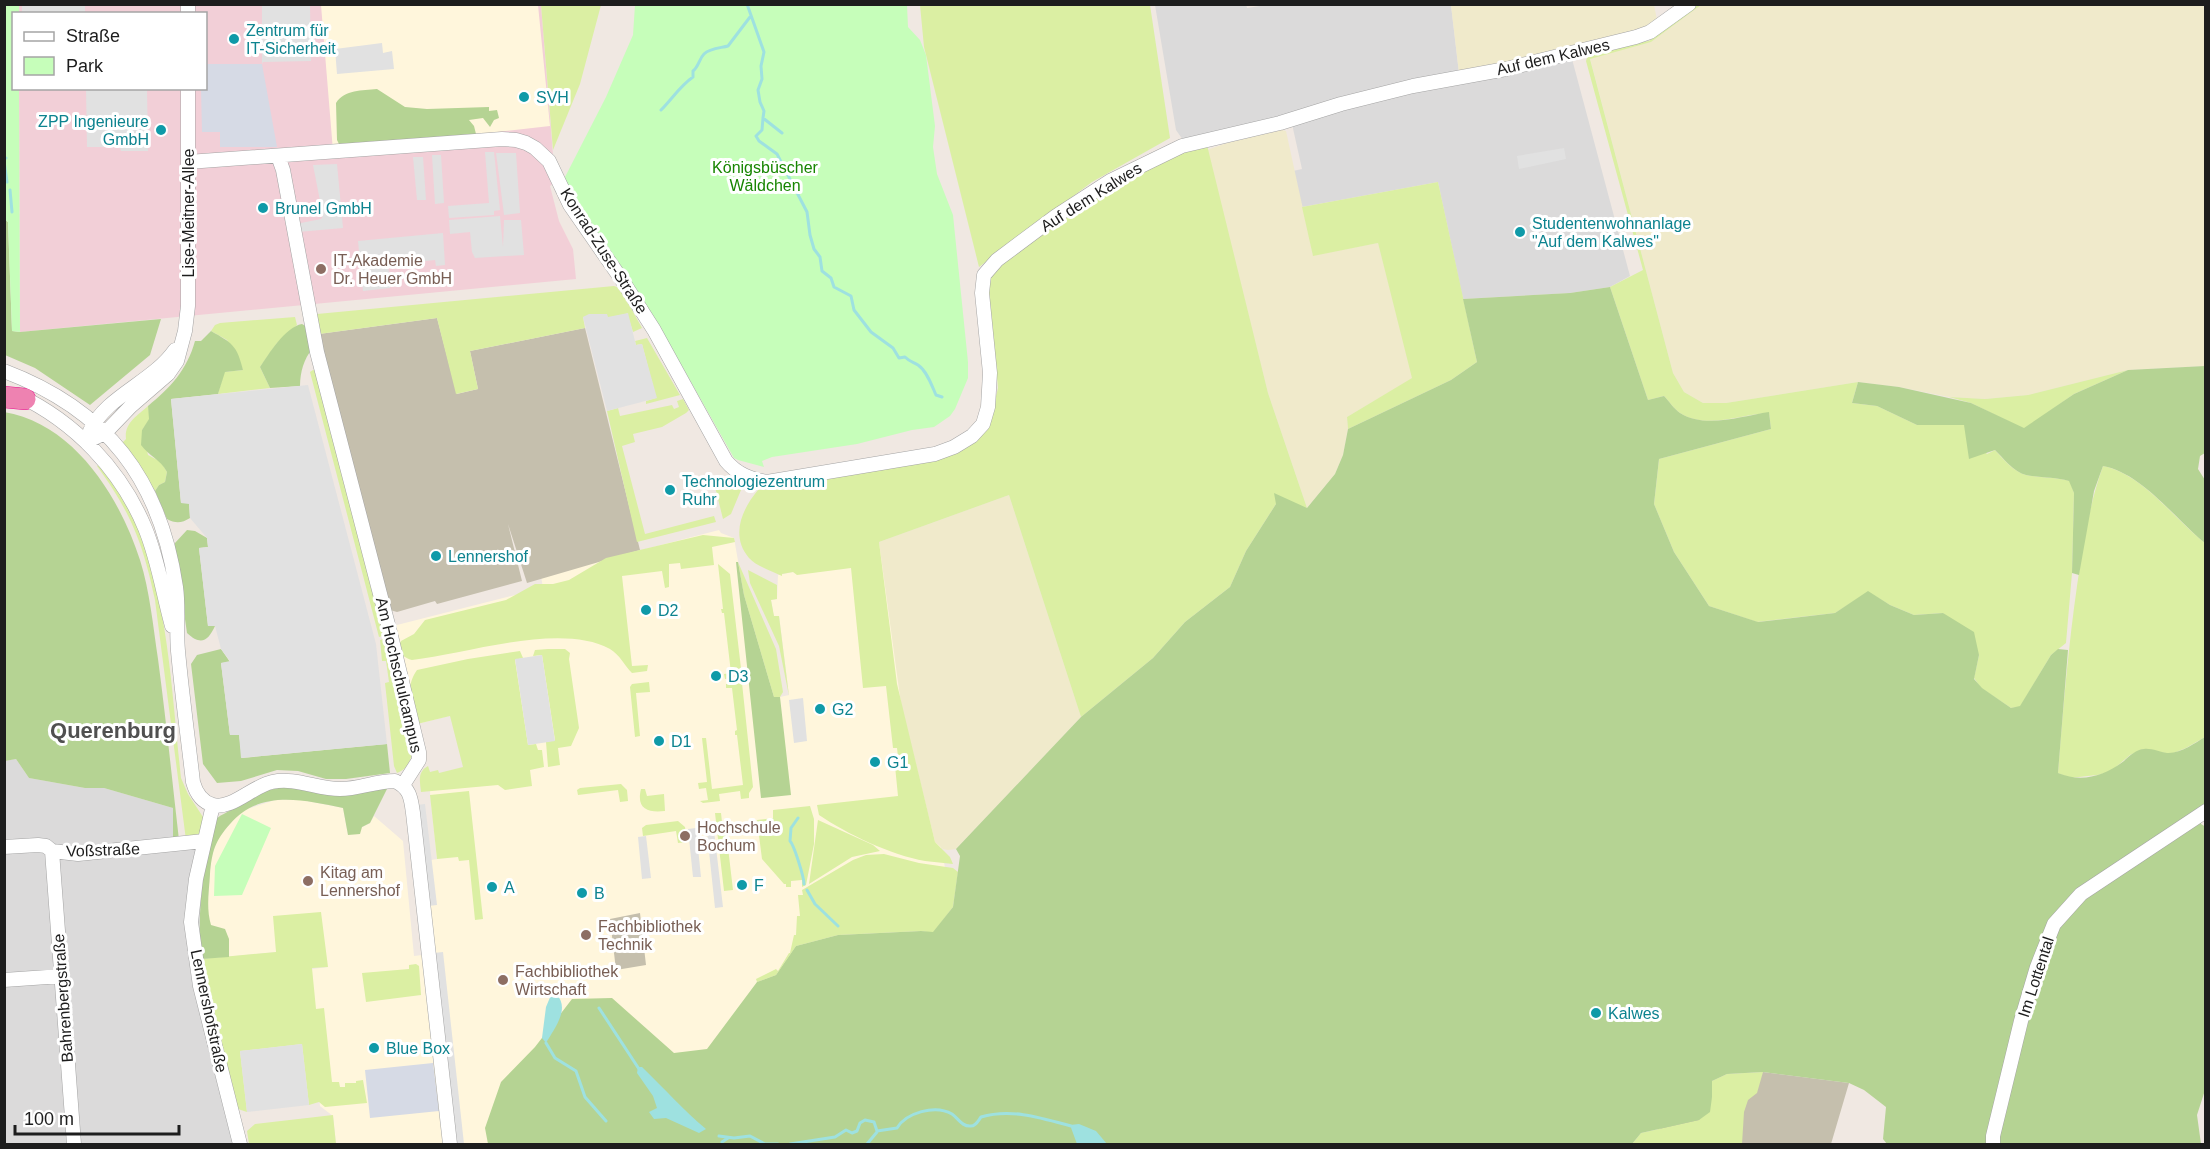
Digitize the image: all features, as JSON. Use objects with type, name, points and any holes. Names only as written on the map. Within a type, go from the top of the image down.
[{"type":"street","name":"Auf dem Kalwes","points":[[753,480],[767,482],[935,454],[954,447],[972,436],[983,424],[988,407],[990,373],[982,293],[984,275],[997,260],[1056,216],[1110,181],[1182,146],[1280,123],[1341,104],[1413,86],[1506,69],[1636,38],[1650,32],[1689,4]]},
{"type":"street","name":"Lise-Meitner-Allee","points":[[86,442],[105,433],[131,406],[168,374],[177,361],[188,306],[188,90]]},
{"type":"street","name":"Konrad-Zuse-Straße","points":[[188,162],[502,139],[516,140],[535,148],[549,161],[570,205],[652,327],[726,461],[741,474],[753,480]]},
{"type":"street","name":"Am Hochschulcampus","points":[[278,156],[317,352],[419,752],[418,760],[403,785]]},
{"type":"street","name":"Lise-Meitner-Allee","points":[[86,442],[94,423],[120,398],[155,372],[170,357],[183,337]]},
{"type":"street","points":[[4,371],[62,398],[94,423],[124,454],[155,505],[164,530],[177,590],[178,648],[193,782],[198,795],[213,805],[224,806],[247,792],[273,782],[299,782],[339,789],[391,781],[403,785],[408,791],[413,813],[450,1144]]},
{"type":"street","points":[[4,389],[15,398],[50,413],[86,442],[116,476],[146,529],[178,648]]},
{"type":"street","name":"Lennershofstraße","points":[[213,805],[196,879],[191,922],[200,986],[240,1144]]},
{"type":"street","name":"Im Lottental","points":[[1993,1144],[2021,1021],[2037,967],[2054,924],[2081,894],[2205,811]]},
{"type":"street","name":"Voßstraße","points":[[4,847],[38,845],[46,846],[52,851],[78,854],[204,841]]},
{"type":"street","name":"Bahrenbergstraße","points":[[52,851],[74,1144]]},
{"type":"street","points":[[4,980],[62,976]]},
{"type":"shaded area","points":[[1246,4],[1247,8],[1272,4],[1451,5],[1459,73],[1572,59],[1630,276],[1610,287],[1570,293],[1463,299],[1438,182],[1302,207],[1293,171],[1302,169],[1290,115],[1183,140],[1176,130],[1155,5]]},
{"type":"shaded area","points":[[19,5],[541,5],[553,155],[563,177],[550,186],[559,221],[573,249],[576,279],[20,332],[19,90],[207,90],[207,12],[19,12]]},
{"type":"shaded area","points":[[22,5],[85,5],[85,12],[22,12]]},
{"type":"shaded area","points":[[262,5],[310,5],[311,61],[263,62],[262,64]]},
{"type":"shaded area","points":[[321,5],[538,5],[550,126],[333,151]]},
{"type":"shaded area","points":[[1451,5],[1654,5],[1657,20],[1639,32],[1459,73]]},
{"type":"shaded area","points":[[1701,5],[2205,5],[2205,366],[2128,370],[2028,395],[1985,399],[1949,397],[1858,382],[1726,403],[1703,403],[1684,392],[1673,373],[1590,58],[1651,42]]},
{"type":"shaded area","points":[[382,43],[383,53],[392,51],[394,69],[337,74],[335,49]]},
{"type":"shaded area","points":[[207,64],[262,64],[277,147],[220,147],[220,132],[202,132],[201,90],[207,90]]},
{"type":"shaded area","points":[[86,90],[147,90],[148,151],[121,151],[120,147],[87,147]]},
{"type":"shaded area","points":[[1282,130],[1286,131],[1313,255],[1378,243],[1413,378],[1347,417],[1348,429],[1343,455],[1335,474],[1307,508],[1268,393],[1207,150]]},
{"type":"shaded area","points":[[1564,148],[1566,159],[1519,169],[1517,156]]},
{"type":"shaded area","points":[[485,152],[494,152],[500,210],[494,211],[494,215],[449,218],[448,206],[489,203]]},
{"type":"shaded area","points":[[496,153],[516,153],[520,213],[504,215]]},
{"type":"shaded area","points":[[432,155],[441,155],[444,203],[435,204]]},
{"type":"shaded area","points":[[413,157],[423,157],[426,200],[417,200]]},
{"type":"shaded area","points":[[337,164],[343,228],[298,232],[296,224],[321,219],[323,216],[313,165]]},
{"type":"shaded area","points":[[500,216],[503,247],[504,220],[521,220],[524,255],[475,258],[472,252],[470,232],[450,234],[449,220]]},
{"type":"shaded area","points":[[443,233],[445,265],[436,266],[435,260],[388,265],[389,273],[383,274],[384,284],[390,283],[390,288],[363,291],[358,241]]},
{"type":"shaded area","points":[[628,313],[636,345],[642,344],[657,398],[607,411],[583,317],[589,314],[607,314],[608,317]]},
{"type":"shaded area","points":[[437,318],[457,394],[478,389],[470,351],[585,328],[640,550],[527,583],[508,524],[522,581],[437,604],[435,601],[397,612],[390,610],[319,334]]},
{"type":"shaded area","points":[[308,385],[376,644],[387,744],[241,758],[239,735],[230,735],[221,663],[230,661],[221,649],[215,626],[208,626],[199,548],[208,547],[207,538],[190,518],[189,504],[181,503],[171,399]]},
{"type":"shaded area","points":[[1009,495],[1081,717],[956,849],[948,850],[935,842],[901,704],[879,542]]},
{"type":"shaded area","name":"Hochschule Bochum","points":[[719,530],[734,538],[744,595],[780,697],[789,695],[779,616],[774,617],[771,600],[777,599],[778,575],[793,572],[878,537],[953,907],[801,1028],[494,1144],[336,1144],[333,1116],[320,1106],[304,970],[328,967],[277,952],[215,958],[207,911],[211,859],[217,839],[241,811],[275,800],[297,799],[343,808],[348,835],[370,823],[374,816],[403,841],[414,956],[422,955],[414,863],[437,859],[430,792],[431,778],[528,781],[508,701],[417,724],[393,626],[543,588],[541,576]]},
{"type":"shaded area","points":[[542,655],[555,741],[528,745],[515,659]]},
{"type":"shaded area","points":[[803,698],[807,741],[794,743],[789,700]]},
{"type":"shaded area","points":[[16,759],[29,778],[85,788],[104,788],[173,808],[173,840],[212,833],[202,880],[227,1068],[247,1144],[5,1144],[4,761]]},
{"type":"shaded area","points":[[425,804],[437,905],[428,906],[417,805]]},
{"type":"shaded area","points":[[713,822],[723,907],[715,908],[706,823]]},
{"type":"shaded area","points":[[696,828],[701,877],[693,877],[688,829]]},
{"type":"shaded area","points":[[646,836],[651,878],[642,879],[638,837]]},
{"type":"shaded area","points":[[640,913],[646,965],[616,970],[610,919]]},
{"type":"shaded area","points":[[443,952],[464,1144],[456,1144],[434,953]]},
{"type":"shaded area","points":[[302,1044],[309,1105],[247,1112],[240,1051]]},
{"type":"shaded area","points":[[433,1063],[439,1111],[370,1118],[365,1070]]},
{"type":"shaded area","points":[[1763,1072],[1849,1083],[1831,1144],[1632,1144]]},
{"type":"green space","points":[[4,5],[19,5],[19,12],[12,12],[12,90],[19,90],[20,332],[12,331],[8,222],[4,219]]},
{"type":"green space","points":[[541,5],[601,5],[580,84],[553,150]]},
{"type":"green space","name":"Königsbüscher Wäldchen","points":[[635,5],[907,5],[908,27],[920,40],[926,55],[935,126],[933,147],[937,174],[953,215],[968,378],[950,416],[934,427],[912,430],[857,444],[772,457],[762,461],[764,467],[734,458],[657,322],[576,201],[564,179],[606,97],[633,35]]},
{"type":"green space","points":[[920,5],[1150,5],[1170,138],[1092,182],[979,267],[924,47]]},
{"type":"green space","points":[[1697,5],[1701,5],[1651,42],[1590,59],[1673,373],[1684,392],[1703,403],[1726,403],[1858,382],[1852,403],[1877,406],[1917,425],[1964,425],[1987,454],[1995,450],[2017,471],[2031,476],[2070,481],[2074,493],[2072,573],[2066,643],[2051,655],[2020,707],[2011,708],[1981,688],[1974,678],[1979,655],[1943,613],[1914,615],[1868,592],[1835,613],[1757,622],[1709,606],[1674,552],[1654,504],[1659,459],[1771,429],[1769,413],[1724,420],[1701,420],[1680,413],[1664,396],[1648,400],[1610,287],[1643,270],[1586,61],[1588,55],[1632,43],[1649,41]]},
{"type":"green space","points":[[377,89],[405,107],[427,109],[489,107],[489,111],[497,110],[499,118],[494,120],[490,127],[483,118],[469,120],[476,134],[339,144],[336,103],[349,93]]},
{"type":"green space","points":[[1207,145],[1268,393],[1307,508],[1276,504],[1246,551],[1230,587],[1185,622],[1153,658],[1081,717],[1009,495],[879,542],[897,684],[935,842],[950,857],[953,864],[912,858],[884,849],[856,836],[819,815],[817,805],[898,796],[895,766],[899,765],[897,748],[893,748],[886,686],[863,688],[851,568],[797,575],[793,572],[782,574],[782,576],[764,568],[749,558],[740,541],[740,523],[747,506],[758,490],[947,456],[989,425],[998,388],[987,277],[997,262],[1072,211],[1124,180],[1178,154]]},
{"type":"green space","points":[[1438,182],[1477,362],[1451,380],[1348,429],[1347,417],[1412,378],[1378,243],[1313,256],[1302,207]]},
{"type":"green space","points":[[4,219],[8,222],[12,331],[161,319],[150,355],[90,405],[35,368],[5,355]]},
{"type":"green space","points":[[614,286],[620,288],[642,328],[633,332],[627,313],[616,337],[600,315],[583,317],[585,328],[470,351],[478,389],[456,394],[437,318],[319,334],[317,314]]},
{"type":"green space","name":"Kalwes","points":[[1610,287],[1648,400],[1664,396],[1680,413],[1701,420],[1724,420],[1769,412],[1771,429],[1659,459],[1654,504],[1674,552],[1709,606],[1758,622],[1835,613],[1868,591],[1890,605],[1914,615],[1943,613],[1974,632],[1979,655],[1974,679],[1982,688],[2011,708],[2020,706],[2051,655],[2058,649],[2068,650],[2058,773],[2067,776],[2084,778],[2101,774],[2139,750],[2150,749],[2172,753],[2187,748],[2205,737],[2205,804],[2201,824],[2206,827],[2206,1087],[2197,1115],[2201,1144],[1887,1144],[1883,1139],[1886,1107],[1864,1090],[1849,1083],[1763,1072],[1727,1074],[1712,1081],[1710,1112],[1699,1120],[1641,1133],[1632,1144],[488,1144],[485,1128],[501,1082],[535,1047],[572,999],[612,998],[674,1053],[707,1049],[757,982],[776,975],[796,946],[838,935],[933,932],[953,907],[960,856],[956,849],[1081,717],[1153,658],[1185,622],[1230,587],[1246,551],[1276,504],[1274,493],[1307,508],[1335,474],[1343,455],[1348,429],[1451,380],[1477,362],[1463,299],[1570,293]]},
{"type":"green space","points":[[295,317],[297,325],[277,343],[260,367],[270,388],[218,394],[224,372],[243,370],[227,340],[211,331],[215,325]]},
{"type":"green space","points":[[302,324],[307,327],[312,349],[303,366],[300,386],[270,388],[260,367],[284,335]]},
{"type":"green space","points":[[211,331],[233,346],[243,370],[225,372],[218,394],[171,399],[181,503],[189,503],[190,518],[182,522],[173,522],[167,519],[155,491],[165,482],[167,472],[141,445],[142,430],[149,419],[148,406],[177,378],[195,341],[201,341]]},
{"type":"green space","points":[[647,338],[680,395],[646,404],[646,401],[656,398],[642,344],[636,345],[635,341]]},
{"type":"green space","points":[[2205,366],[2205,453],[2200,456],[2198,469],[2205,480],[2205,543],[2145,487],[2117,470],[2103,466],[2094,491],[2079,575],[2072,573],[2074,493],[2069,481],[2031,476],[2017,471],[1995,450],[1969,459],[1964,425],[1917,425],[1877,406],[1852,403],[1858,382],[1899,387],[1971,403],[2024,428],[2074,394],[2128,370]]},
{"type":"green space","points":[[317,370],[386,635],[379,637],[310,372]]},
{"type":"green space","points":[[2128,370],[2074,394],[2024,429],[1971,403],[1949,397],[1985,399],[2028,395]]},
{"type":"green space","points":[[683,399],[689,410],[686,413],[662,427],[633,434],[635,442],[622,446],[645,534],[714,516],[716,522],[637,542],[607,411],[618,408],[620,416],[672,405],[674,409],[679,407],[677,401]]},
{"type":"green space","points":[[148,406],[150,419],[142,430],[148,455],[161,462],[167,472],[165,482],[155,491],[122,443],[126,439],[129,424]]},
{"type":"green space","points":[[4,412],[29,419],[52,431],[73,448],[107,489],[131,536],[140,560],[151,609],[179,840],[173,840],[173,808],[104,788],[85,788],[29,778],[16,759],[5,761]]},
{"type":"green space","points":[[99,464],[135,521],[157,590],[168,652],[181,778],[203,817],[201,834],[186,840],[155,600],[146,562],[134,529],[119,499],[97,466]]},
{"type":"green space","points":[[2103,466],[2118,471],[2145,488],[2205,543],[2205,737],[2171,754],[2143,749],[2130,755],[2110,772],[2070,778],[2058,773],[2068,657],[2084,540]]},
{"type":"green space","points":[[728,477],[737,482],[741,490],[731,514],[723,519],[715,487],[721,485]]},
{"type":"green space","points":[[187,530],[195,531],[207,538],[208,547],[199,548],[208,626],[215,626],[204,640],[196,640],[187,633],[175,543]]},
{"type":"green space","points":[[703,535],[734,538],[735,542],[712,547],[714,565],[681,569],[680,563],[669,564],[669,587],[665,588],[662,571],[622,576],[632,666],[648,665],[647,671],[632,673],[610,649],[589,641],[566,638],[513,642],[412,660],[400,651],[401,641],[414,634],[425,620],[506,600],[535,584],[553,584],[569,580],[606,558]]},
{"type":"green space","points":[[736,562],[738,562],[744,595],[774,697],[780,697],[791,795],[761,798]]},
{"type":"green space","points":[[738,562],[776,649],[783,692],[780,697],[774,697],[744,595]]},
{"type":"green space","points":[[718,564],[730,574],[742,677],[725,679],[724,674],[731,673],[724,613],[721,609],[723,609]]},
{"type":"green space","points":[[748,570],[777,585],[777,599],[771,600],[774,616],[779,616],[789,696],[779,646],[750,583]]},
{"type":"green space","points":[[387,638],[413,749],[408,764],[397,773],[394,766],[385,683],[389,682],[386,661],[382,661],[380,640]]},
{"type":"green space","points":[[221,649],[230,662],[221,663],[230,735],[239,734],[242,758],[387,744],[390,773],[346,779],[326,779],[298,771],[277,770],[241,781],[217,783],[203,764],[191,664],[197,655]]},
{"type":"green space","points":[[565,649],[570,653],[579,728],[571,746],[558,748],[560,765],[548,767],[546,742],[555,740],[542,655],[533,656],[535,650]]},
{"type":"green space","points":[[520,651],[523,658],[515,660],[528,745],[536,744],[538,750],[542,750],[544,767],[530,770],[532,786],[505,790],[498,785],[421,792],[420,781],[424,768],[428,766],[430,772],[438,770],[439,773],[463,767],[450,716],[417,724],[410,690],[417,670]]},
{"type":"green space","points":[[649,682],[650,692],[636,693],[640,736],[635,737],[630,687],[632,684]]},
{"type":"green space","points":[[742,683],[753,787],[749,798],[741,799],[740,791],[719,794],[720,801],[703,803],[700,801],[708,800],[706,788],[699,789],[698,783],[707,782],[702,738],[706,738],[712,789],[743,785],[737,735],[735,735],[737,730],[732,688],[726,688],[726,684]]},
{"type":"green space","points":[[621,784],[627,790],[628,801],[620,802],[618,790],[578,795],[577,790],[580,788]]},
{"type":"green space","points":[[287,787],[387,789],[370,823],[362,827],[360,834],[348,835],[343,808],[313,802],[268,801],[242,813],[230,824],[218,841],[213,853],[210,874],[209,919],[211,925],[225,929],[229,939],[229,957],[201,959],[202,890],[214,821],[259,794]]},
{"type":"green space","points":[[641,789],[645,789],[647,796],[664,794],[665,811],[645,808],[640,801]]},
{"type":"green space","points":[[469,791],[483,919],[475,920],[469,860],[459,861],[458,857],[437,859],[430,795]]},
{"type":"green space","points":[[810,806],[814,819],[814,844],[806,885],[802,887],[802,880],[791,881],[791,887],[786,887],[786,884],[762,859],[757,820],[773,818],[773,810]]},
{"type":"green space","points":[[715,813],[721,813],[722,822],[725,822],[733,890],[724,891]]},
{"type":"green space","points":[[242,814],[271,828],[242,895],[214,896],[215,866]]},
{"type":"green space","points":[[818,820],[873,845],[880,851],[852,857],[809,884]]},
{"type":"green space","points":[[678,821],[685,827],[687,842],[678,843],[676,831],[643,836],[642,828],[646,825]]},
{"type":"green space","points":[[884,854],[919,863],[953,868],[958,872],[953,907],[933,933],[921,931],[838,935],[796,946],[776,975],[757,982],[756,979],[776,969],[778,971],[790,953],[794,935],[796,935],[797,916],[800,916],[798,895],[803,895],[802,890],[853,860],[866,855]]},
{"type":"green space","points":[[321,912],[328,967],[312,968],[316,1009],[324,1008],[332,1082],[339,1082],[340,1087],[345,1087],[345,1083],[356,1083],[356,1081],[363,1080],[367,1103],[325,1107],[319,1102],[309,1105],[302,1044],[240,1051],[247,1112],[238,1109],[206,988],[201,959],[276,952],[273,916]]},
{"type":"green space","points":[[409,965],[419,966],[421,995],[366,1002],[362,973],[409,969]]},
{"type":"green space","points":[[1763,1072],[1757,1093],[1748,1100],[1744,1112],[1742,1144],[1632,1144],[1641,1133],[1699,1120],[1712,1097],[1712,1081],[1727,1074]]},
{"type":"green space","points":[[333,1115],[336,1144],[249,1144],[247,1131],[255,1124]]},
{"type":"water","points":[[556,994],[562,1006],[562,1012],[546,1043],[542,1038],[546,1007],[551,995]]},
{"type":"water","points":[[638,1067],[642,1067],[706,1129],[699,1133],[666,1118],[654,1119],[649,1112],[657,1108],[653,1096],[637,1073]]},
{"type":"water","points":[[1079,1124],[1096,1131],[1107,1144],[1077,1144],[1070,1125]]},
{"type":"waterway","points":[[747,4],[764,52],[761,66],[762,79],[758,90],[764,111],[762,130],[756,136],[759,141],[777,154],[807,212],[810,235],[814,249],[820,257],[822,271],[831,278],[834,287],[851,296],[854,310],[871,332],[893,348],[899,358],[905,357],[918,365],[929,379],[936,395],[942,397]]},
{"type":"waterway","points":[[661,110],[693,77],[693,71],[704,54],[712,49],[728,46],[750,17]]},
{"type":"waterway","points":[[763,118],[782,133]]},
{"type":"waterway","points":[[4,161],[7,182]]},
{"type":"waterway","points":[[10,190],[12,212]]},
{"type":"waterway","points":[[798,818],[791,828],[790,841],[804,884]]},
{"type":"waterway","points":[[807,890],[815,904],[838,926]]},
{"type":"waterway","points":[[599,1008],[639,1069]]},
{"type":"waterway","points":[[546,1043],[555,1058],[576,1071],[585,1097],[606,1121]]},
{"type":"waterway","points":[[790,1144],[835,1137],[846,1130],[852,1133],[857,1131],[860,1123],[865,1120],[874,1122],[877,1131],[897,1128],[914,1114],[930,1110],[945,1111],[968,1126],[977,1123],[981,1117],[1004,1113],[1026,1115],[1071,1126]]},
{"type":"waterway","points":[[867,1144],[877,1132]]},
{"type":"waterway","points":[[719,1136],[734,1138],[750,1136],[765,1144],[778,1144]]},
{"type":"waterway","points":[[722,1142],[728,1138]]},
{"type":"place","name":"Zentrum für IT-Sicherheit","points":[[234,39]]},
{"type":"place","name":"SVH","points":[[524,97]]},
{"type":"place","name":"ZPP Ingenieure GmbH","points":[[161,130]]},
{"type":"place","name":"Brunel GmbH","points":[[263,208]]},
{"type":"place","name":"Studentenwohnanlage \"Auf dem Kalwes\"","points":[[1520,232]]},
{"type":"place","name":"IT-Akademie Dr. Heuer GmbH","points":[[321,269]]},
{"type":"place","name":"Technologiezentrum Ruhr","points":[[670,490]]},
{"type":"place","name":"Lennershof","points":[[436,556]]},
{"type":"place","name":"D2","points":[[646,610]]},
{"type":"place","name":"D3","points":[[716,676]]},
{"type":"place","name":"G2","points":[[820,709]]},
{"type":"place","name":"D1","points":[[659,741]]},
{"type":"place","name":"G1","points":[[875,762]]},
{"type":"place","name":"Hochschule Bochum","points":[[685,836]]},
{"type":"place","name":"Kitag am Lennershof","points":[[308,881]]},
{"type":"place","name":"F","points":[[742,885]]},
{"type":"place","name":"A","points":[[492,887]]},
{"type":"place","name":"B","points":[[582,893]]},
{"type":"place","name":"Fachbibliothek Technik","points":[[586,935]]},
{"type":"place","name":"Fachbibliothek Wirtschaft","points":[[503,980]]},
{"type":"place","name":"Kalwes","points":[[1596,1013]]},
{"type":"place","name":"Blue Box","points":[[374,1048]]},
{"type":"district","name":"Querenburg","points":[[113,730]]}]
